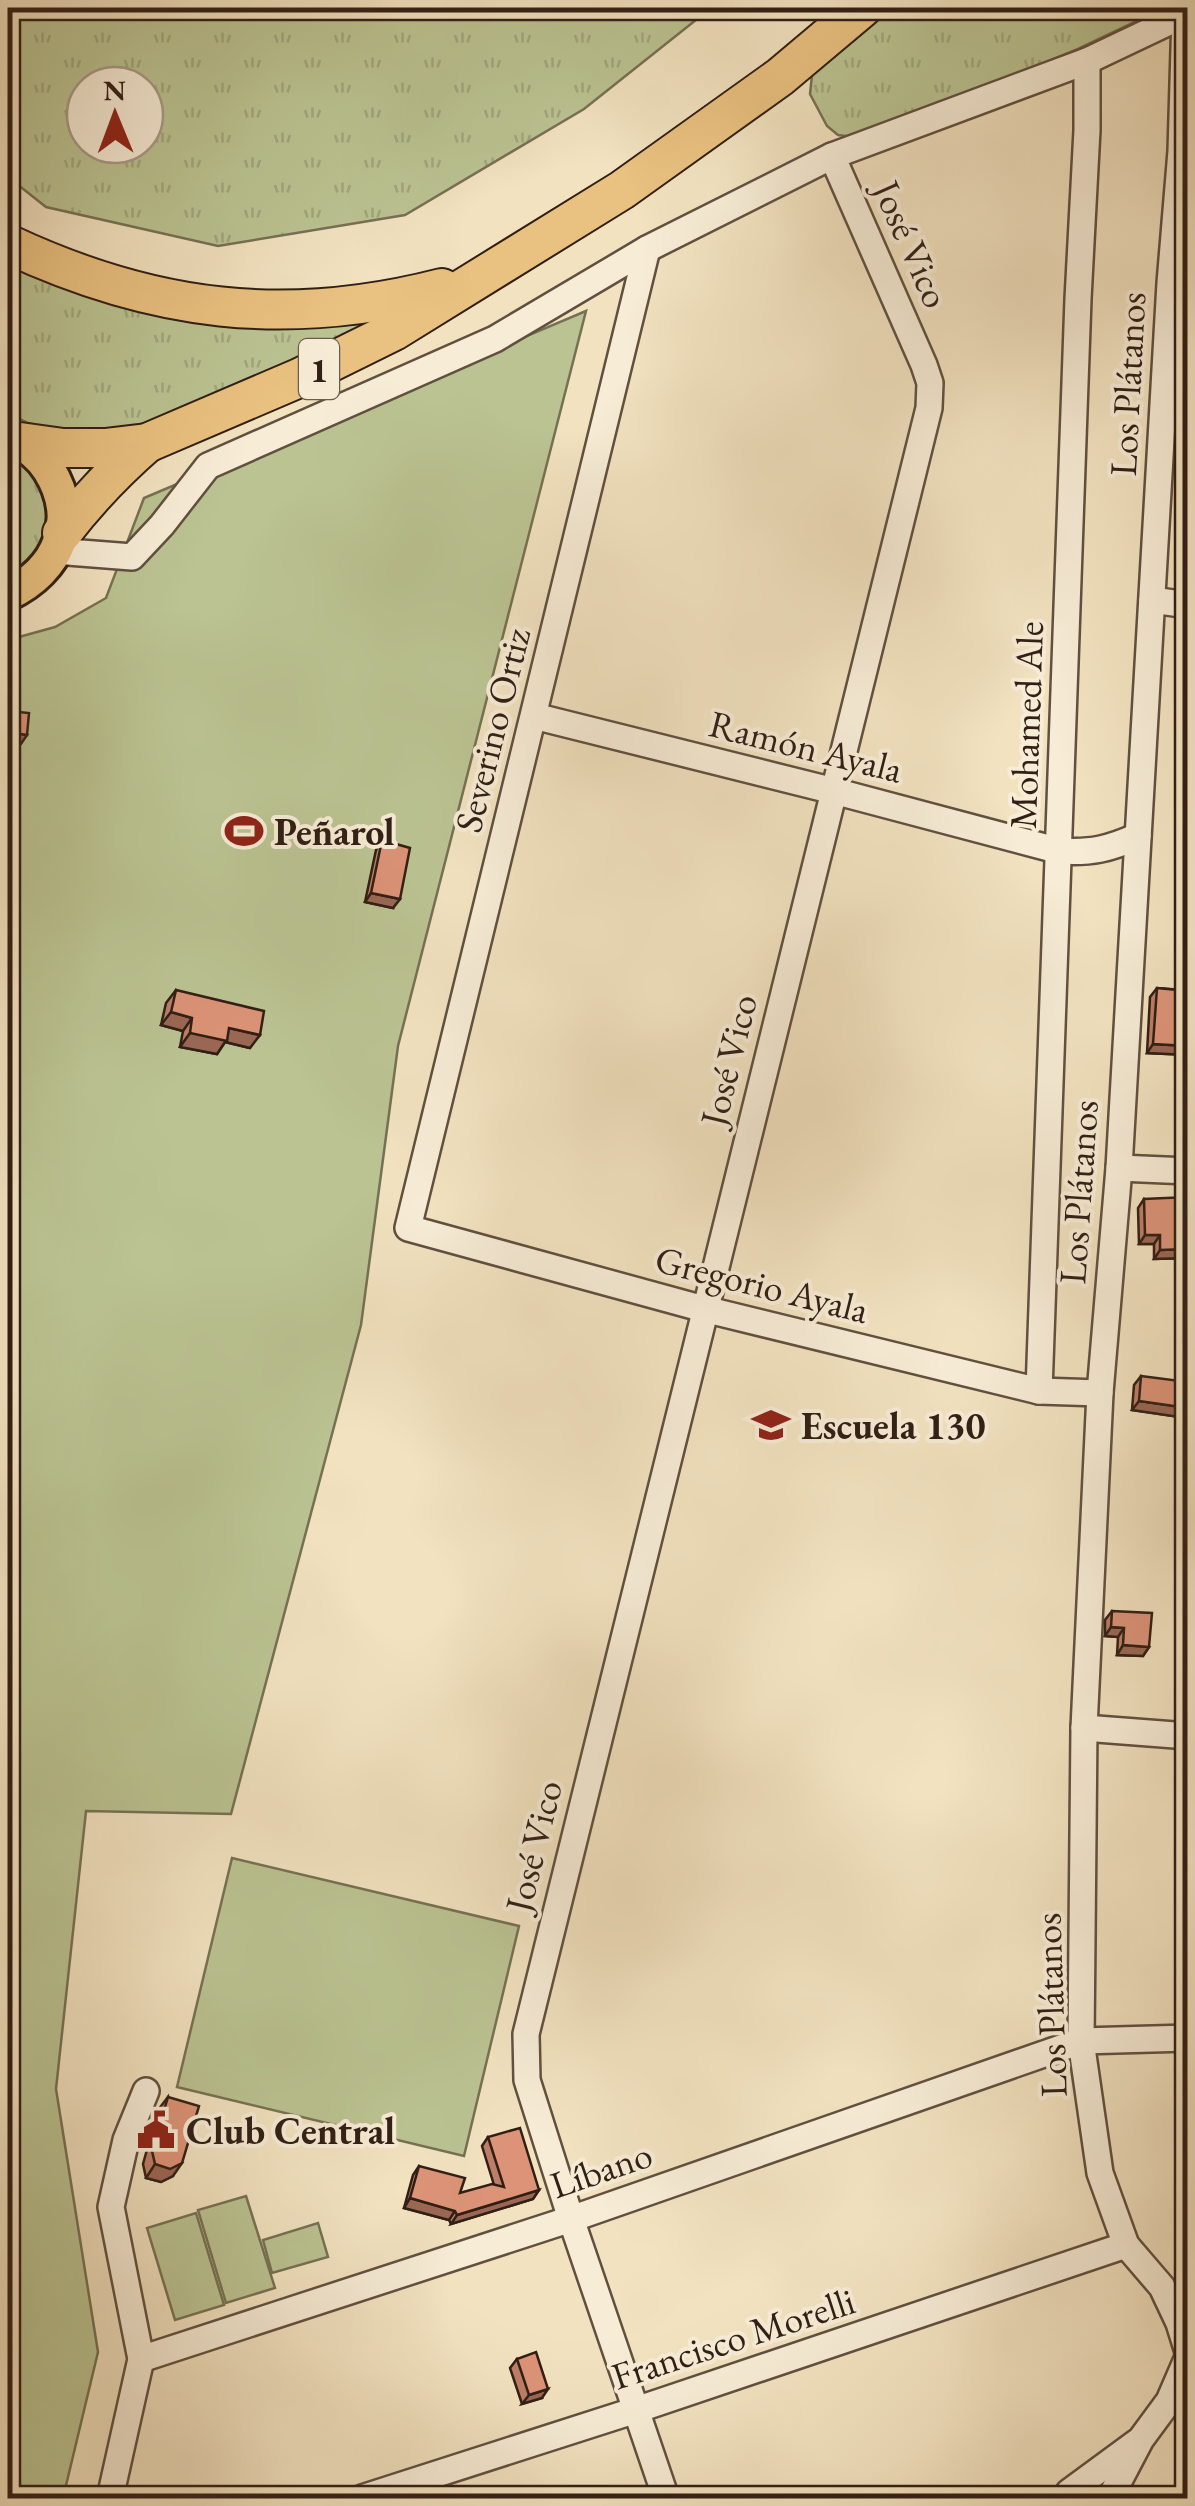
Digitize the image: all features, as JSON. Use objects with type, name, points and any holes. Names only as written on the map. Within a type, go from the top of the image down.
[{"type":"highway","name":"1","points":[[59,542],[87,500],[147,443],[299,378],[394,331],[483,278],[700,136],[780,77],[862,8]]},
{"type":"highway","points":[[8,244],[52,264],[157,298],[241,309],[289,312],[395,300],[483,278]]},
{"type":"highway","name":"1","points":[[14,440],[63,448],[147,443]]},
{"type":"main road","name":"1","points":[[8,594],[34,580],[52,559],[64,509],[58,485],[43,460],[14,440]]},
{"type":"street","points":[[59,542],[129,544],[140,548],[192,490],[208,466],[496,339],[646,249],[832,156],[1086,61],[1187,14]]},
{"type":"street","name":"Los Plátanos","points":[[1187,14],[1119,1168],[1100,1393],[1084,1728],[1082,2041],[1100,2172],[1126,2245],[1162,2287],[1179,2323],[1188,2355]]},
{"type":"street","name":"Mohamed Ale","points":[[1039,1391],[1087,130],[1086,61]]},
{"type":"street","name":"José Vico","points":[[666,2498],[526,2080],[526,2034],[928,408],[930,383],[832,156]]},
{"type":"street","name":"Severino Ortiz","points":[[408,1228],[646,249]]},
{"type":"street","points":[[1152,600],[1188,606]]},
{"type":"street","name":"Ramón Ayala","points":[[534,716],[1060,851],[1086,853],[1112,848],[1138,836]]},
{"type":"street","points":[[1119,1168],[1188,1171]]},
{"type":"street","name":"Gregorio Ayala","points":[[408,1228],[704,1309],[1039,1391],[1100,1393]]},
{"type":"street","points":[[1084,1728],[1188,1736]]},
{"type":"street","name":"Líbano","points":[[141,2359],[571,2219],[1082,2041],[1188,2038]]},
{"type":"street","points":[[110,2498],[141,2359],[112,2206],[126,2140],[146,2092]]},
{"type":"street","name":"Francisco Morelli","points":[[362,2498],[1126,2245]]},
{"type":"street","points":[[1110,2498],[1141,2439],[1169,2401],[1188,2355]]},
{"type":"street","points":[[1071,2496],[1141,2439]]},
{"type":"green space","points":[[8,8],[711,8],[584,109],[405,215],[218,246],[46,207],[8,177]]},
{"type":"green space","points":[[893,8],[1164,8],[1078,49],[862,138],[838,135],[827,126],[810,94],[812,75]]},
{"type":"green space","points":[[8,263],[96,297],[188,320],[251,327],[362,326],[311,355],[159,421],[131,428],[67,433],[28,423],[8,413]]},
{"type":"green space","points":[[586,311],[398,1046],[361,1325],[231,1814],[86,1811],[56,2089],[98,2352],[63,2498],[8,2498],[8,640],[55,627],[106,598],[144,498]]},
{"type":"green space","points":[[8,448],[31,463],[52,503],[46,548],[8,582]]},
{"type":"green space","points":[[232,1858],[519,1926],[464,2156],[177,2087]]},
{"type":"green space","points":[[246,2196],[275,2288],[226,2303],[198,2210]]},
{"type":"green space","points":[[196,2213],[224,2305],[175,2320],[147,2228]]},
{"type":"green space","points":[[318,2223],[328,2257],[272,2273],[263,2240]]},
{"type":"building","points":[[9,711],[29,713],[27,735],[8,732]]},
{"type":"building","points":[[382,840],[410,848],[400,899],[371,893]]},
{"type":"building","points":[[1157,988],[1188,991],[1188,1046],[1153,1044]]},
{"type":"building","points":[[176,990],[264,1011],[260,1035],[229,1028],[227,1041],[190,1033],[192,1018],[171,1012]]},
{"type":"building","points":[[1183,1092],[1188,1092],[1188,1113],[1182,1112]]},
{"type":"building","points":[[1188,1197],[1188,1249],[1160,1250],[1160,1235],[1145,1235],[1144,1199]]},
{"type":"building","points":[[1141,1376],[1188,1382],[1188,1408],[1139,1401]]},
{"type":"building","points":[[1112,1611],[1152,1613],[1149,1647],[1123,1645],[1124,1628],[1111,1627]]},
{"type":"building","points":[[168,2097],[199,2106],[182,2163],[170,2169],[155,2164],[152,2151]]},
{"type":"building","points":[[520,2128],[539,2190],[457,2215],[455,2211],[410,2198],[419,2166],[465,2178],[460,2193],[492,2184],[504,2187],[488,2137]]},
{"type":"building","points":[[536,2352],[548,2389],[529,2395],[517,2359]]},
{"type":"place","name":"Peñarol","points":[[244,831]]},
{"type":"place","name":"Escuela 130","points":[[771,1425]]},
{"type":"place","name":"Club Central","points":[[156,2130]]}]
